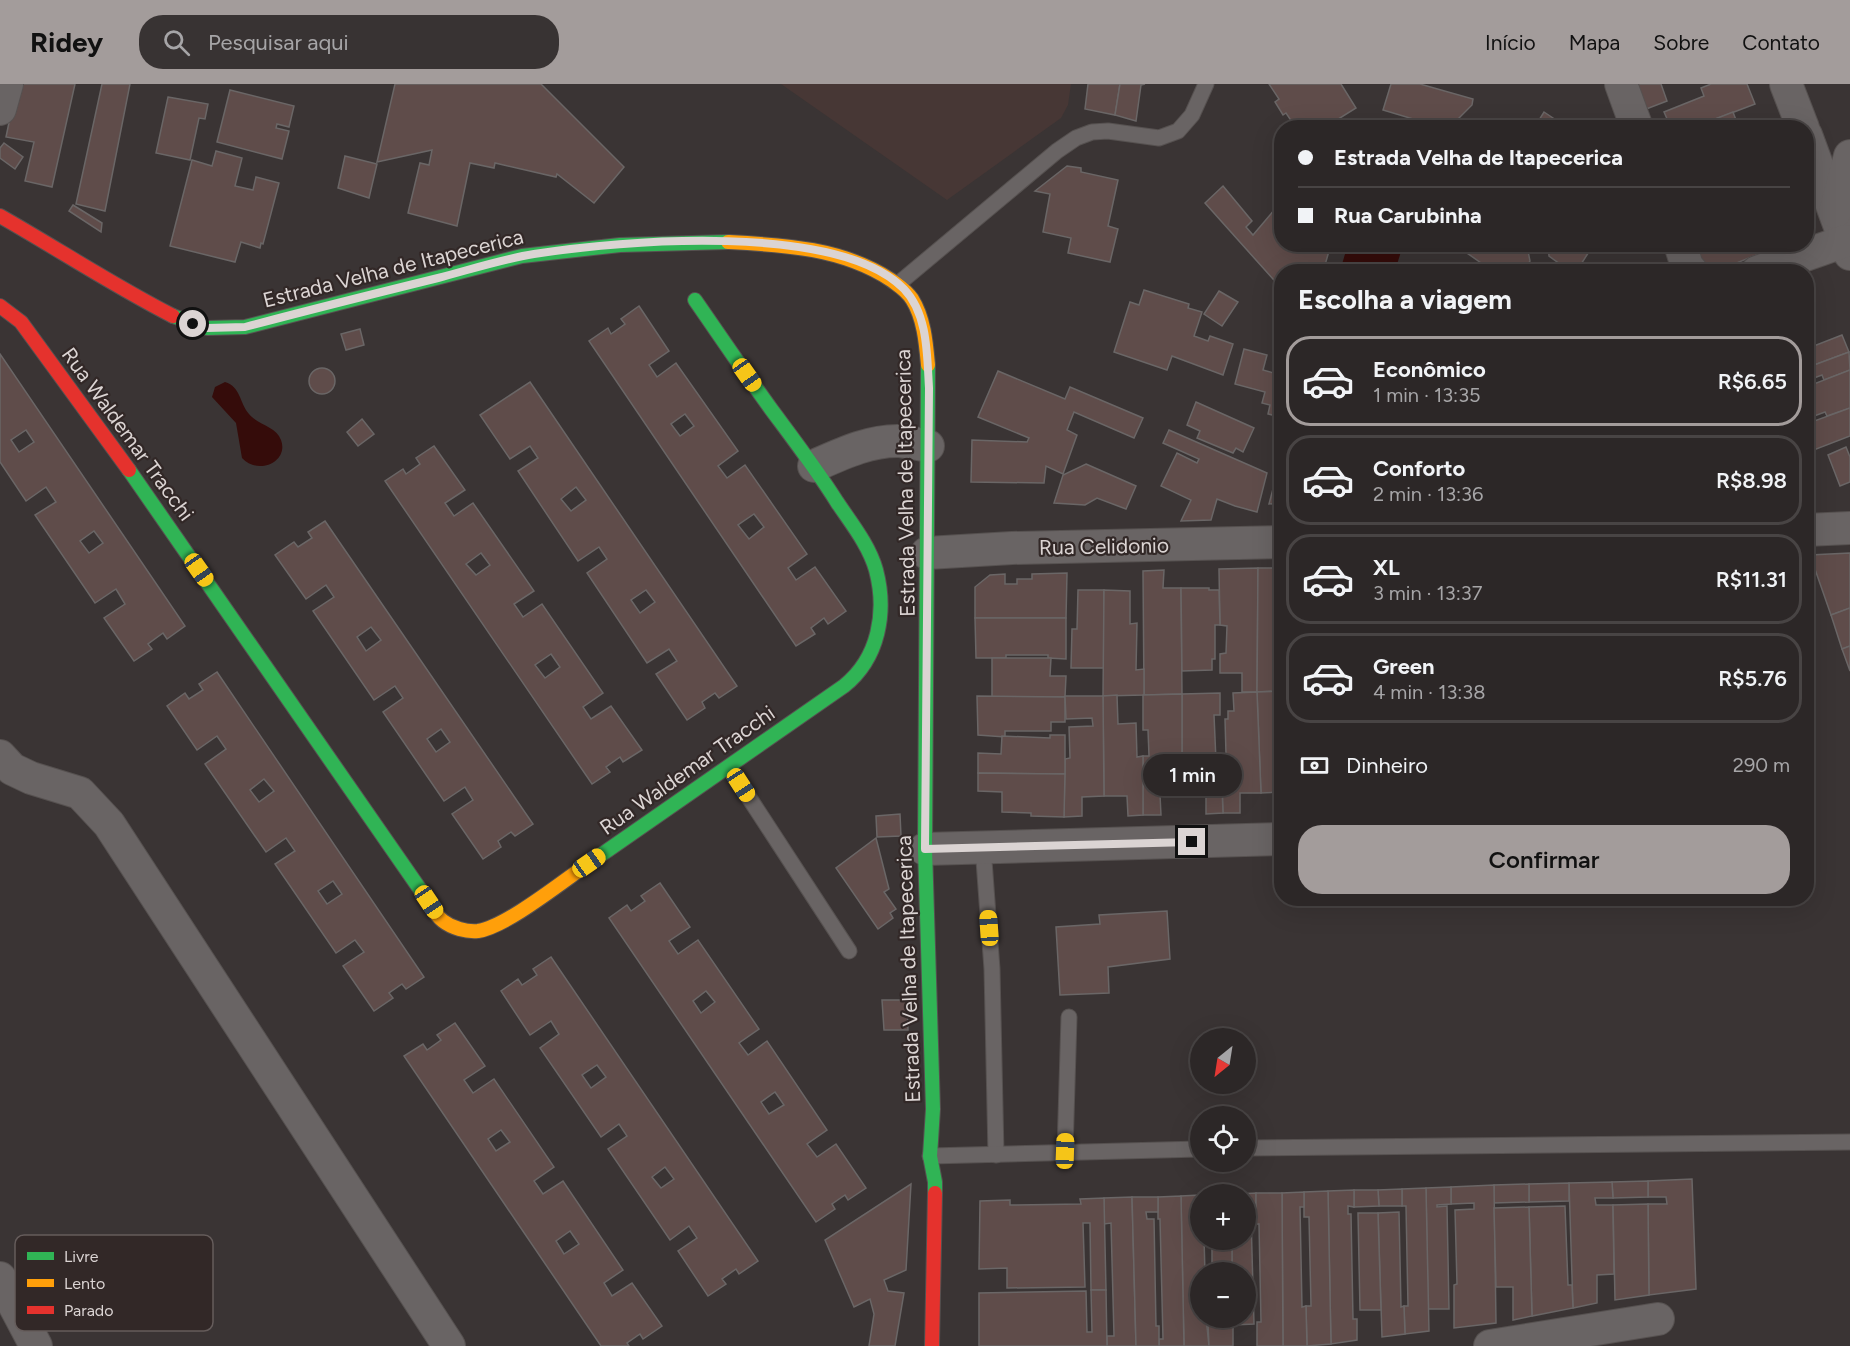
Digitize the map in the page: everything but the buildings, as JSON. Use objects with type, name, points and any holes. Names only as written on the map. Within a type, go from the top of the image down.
[{"type":"main road","name":"Estrada Velha de Itapecerica","points":[[0,216],[72,257],[142,301],[180,320],[207,328],[245,327],[532,254],[659,243],[781,244],[860,261],[905,290],[919,311],[927,350],[925,849],[933,1109],[930,1156],[935,1182],[932,1346]]},
{"type":"main road","name":"Rua Waldemar Tracchi","points":[[0,306],[21,322],[106,437],[441,920],[458,930],[475,933],[514,915],[849,682],[861,670],[871,652],[878,631],[881,608],[877,571],[871,555],[814,466],[695,300]]},
{"type":"street","points":[[0,109],[7,84]]},
{"type":"street","points":[[1621,84],[1634,120]]},
{"type":"street","points":[[1786,84],[1800,120]]},
{"type":"street","points":[[1786,264],[1848,247],[1814,156]]},
{"type":"street","points":[[1835,212],[1850,156]]},
{"type":"street","points":[[814,466],[874,443],[900,441],[928,446]]},
{"type":"street","points":[[1814,530],[1850,528]]},
{"type":"street","name":"Rua Celidonio","points":[[927,553],[1012,548],[1274,542]]},
{"type":"street","points":[[0,756],[12,769],[31,778],[80,793],[109,824],[449,1346]]},
{"type":"street","points":[[925,849],[1274,839]]},
{"type":"street","points":[[0,1278],[15,1306]]},
{"type":"street","points":[[1490,1346],[1658,1319]]},
{"type":"street","points":[[28,1331],[36,1346]]},
{"type":"lane","points":[[898,284],[1057,151],[1076,138],[1092,132],[1108,131],[1159,138],[1178,131],[1192,115],[1206,84]]},
{"type":"lane","points":[[729,767],[849,951]]},
{"type":"lane","points":[[983,848],[992,969],[996,1155]]},
{"type":"lane","points":[[1065,1151],[1069,1017]]},
{"type":"lane","points":[[1256,1148],[1850,1142]]},
{"type":"lane","points":[[930,1156],[1190,1149]]},
{"type":"shaded area","points":[[781,84],[1071,84],[1068,105],[1061,118],[947,200]]},
{"type":"shaded area","points":[[1346,252],[1401,252],[1397,264],[1342,264]]},
{"type":"shaded area","points":[[225,382],[237,391],[249,414],[279,435],[281,454],[271,464],[256,466],[242,458],[236,423],[212,397],[215,387]]},
{"type":"traffic: fast","points":[[173,316],[207,328],[245,327],[522,256],[620,245],[728,242]]},
{"type":"traffic: fast","points":[[588,864],[844,686],[865,662],[872,648],[880,618],[881,602],[876,570],[864,543],[695,300]]},
{"type":"traffic: fast","points":[[928,365],[925,849],[933,1109],[930,1156],[935,1193]]},
{"type":"traffic: fast","points":[[129,470],[424,895]]},
{"type":"traffic: slow","points":[[728,242],[813,250],[853,261],[891,280],[907,293],[916,306],[924,331],[928,365]]},
{"type":"traffic: slow","points":[[424,895],[437,916],[443,921],[455,928],[478,931],[490,928],[519,913],[588,864]]},
{"type":"traffic: jam","points":[[0,216],[173,316]]},
{"type":"traffic: jam","points":[[0,306],[21,322],[129,470]]},
{"type":"traffic: jam","points":[[932,1346],[935,1193]]},
{"type":"route","points":[[193,324],[207,328],[245,327],[532,254],[599,247],[659,243],[781,244],[860,261],[886,275],[905,290],[919,311],[927,350],[929,388],[925,849],[1192,842]]}]
